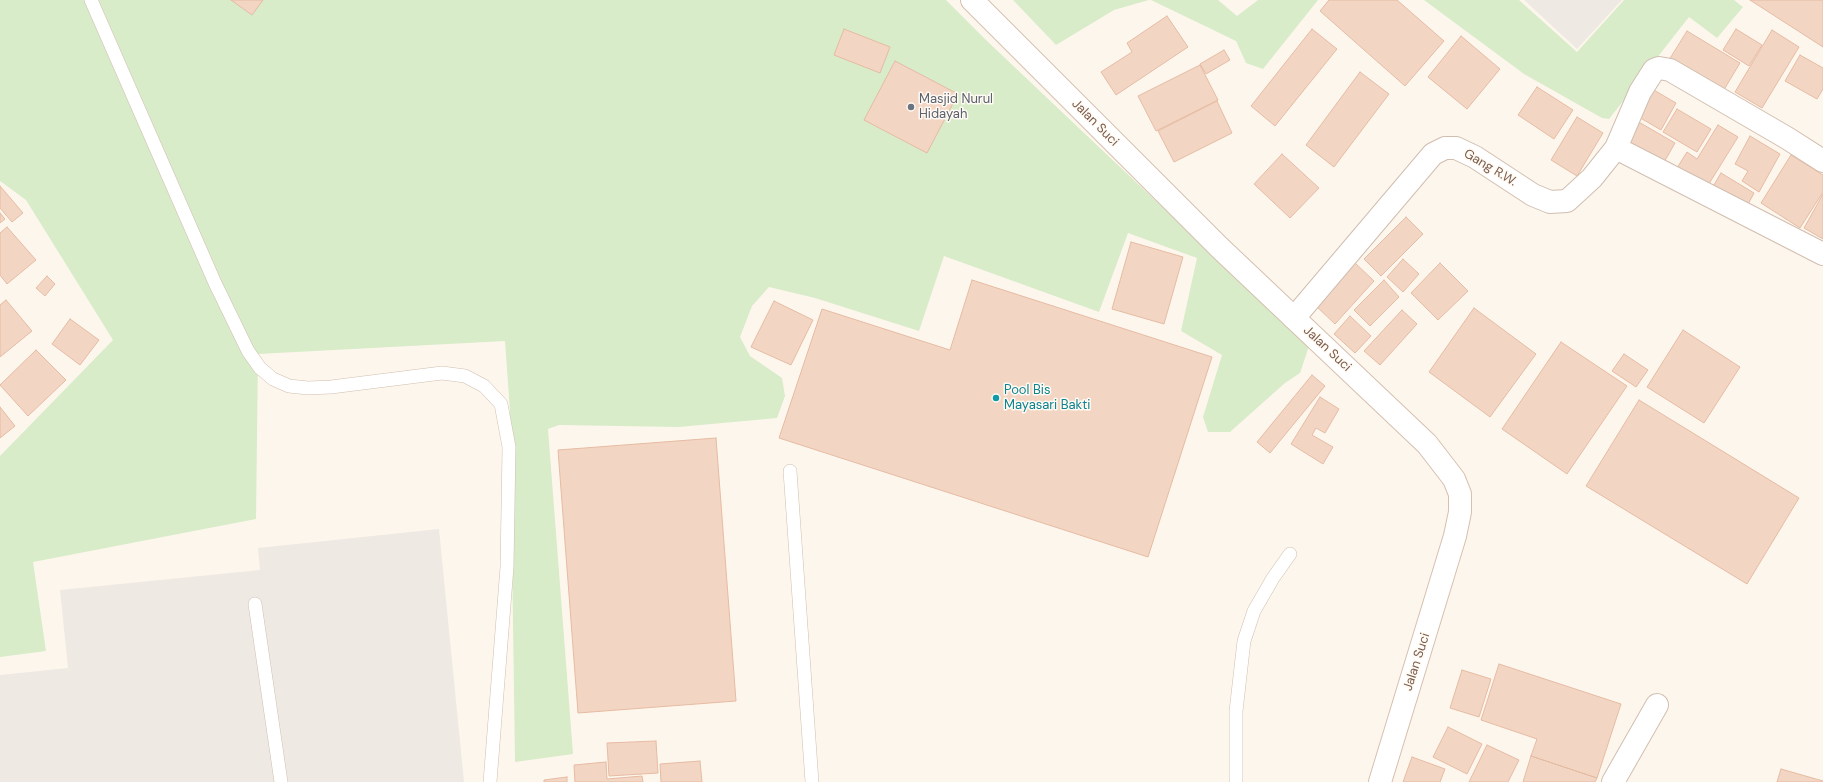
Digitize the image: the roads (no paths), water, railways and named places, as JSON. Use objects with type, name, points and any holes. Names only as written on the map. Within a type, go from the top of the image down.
[{"type":"street","name":"Jalan Suci","points":[[972,0],[1166,194],[1427,444],[1454,479],[1460,494],[1460,512],[1453,543],[1380,782]]},
{"type":"street","name":"Gang R.W.","points":[[1294,318],[1433,154],[1445,148],[1456,148],[1475,157],[1533,195],[1550,202],[1567,201],[1592,178],[1616,148],[1640,92],[1654,70],[1664,68],[1787,138],[1823,161]]},
{"type":"street","points":[[1616,148],[1823,254]]},
{"type":"street","points":[[1612,782],[1657,705]]},
{"type":"lane","points":[[92,0],[215,283],[248,351],[260,368],[273,379],[283,384],[308,388],[331,387],[442,373],[465,376],[484,386],[501,404],[509,447],[507,567],[490,782]]},
{"type":"lane","points":[[790,471],[812,782]]},
{"type":"lane","points":[[1236,782],[1236,711],[1244,641],[1254,611],[1273,578],[1290,554]]},
{"type":"lane","points":[[255,604],[281,782]]},
{"type":"place","name":"Masjid Nurul Hidayah","points":[[911,107]]},
{"type":"place","name":"Pool Bis Mayasari Bakti","points":[[996,398]]}]
